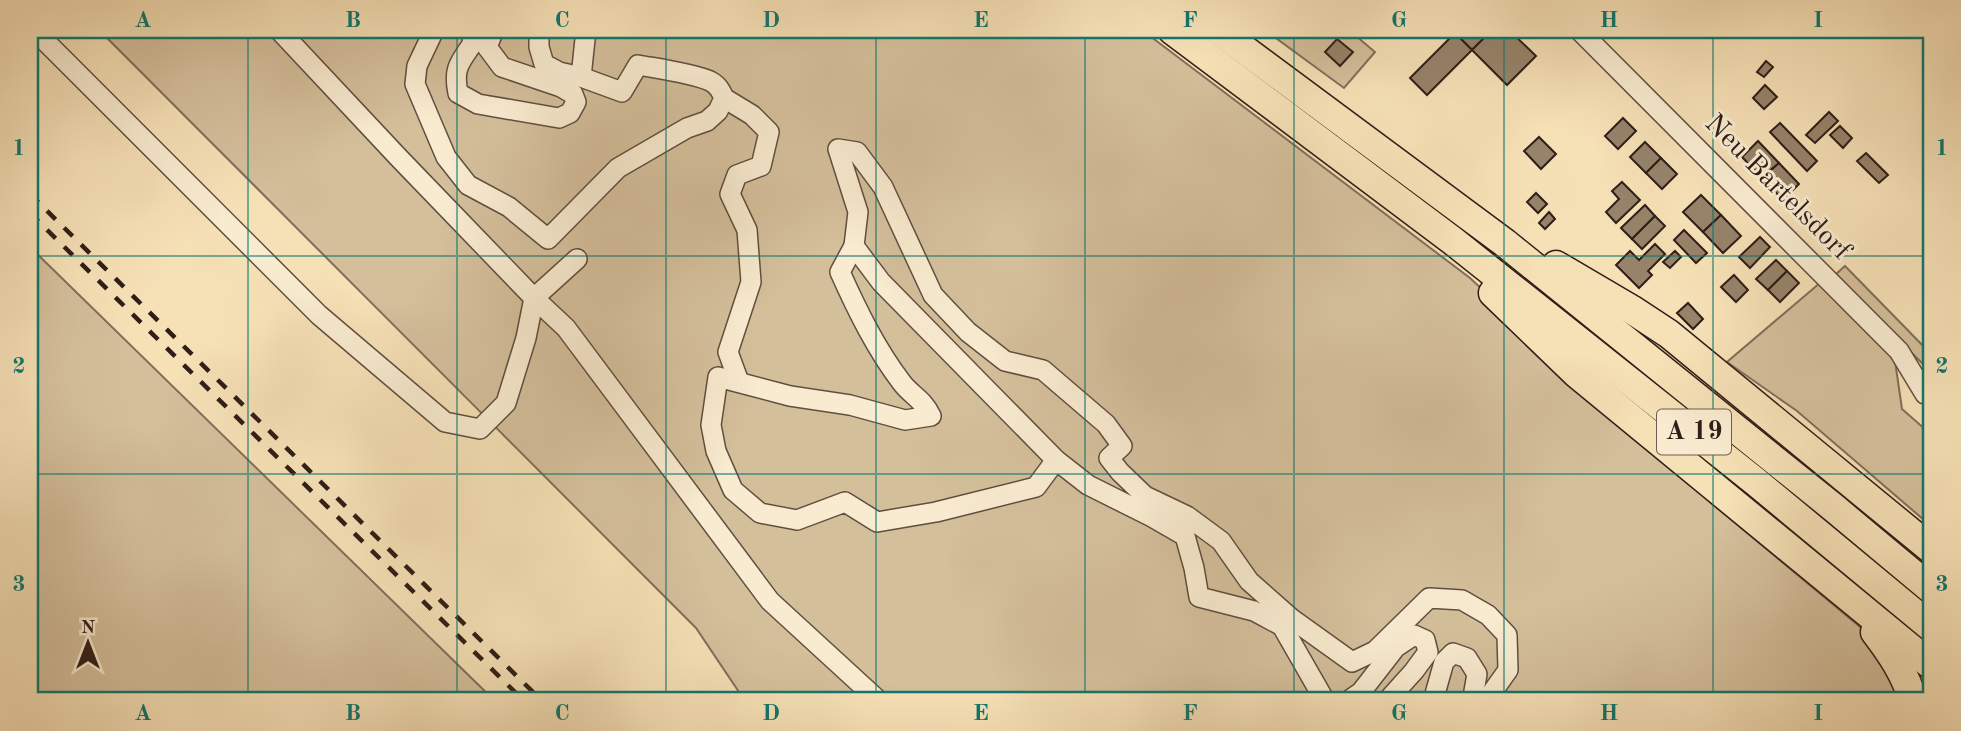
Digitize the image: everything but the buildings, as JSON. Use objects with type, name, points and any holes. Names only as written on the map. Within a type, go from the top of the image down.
[{"type":"highway","name":"A 19","points":[[1171,30],[1453,241],[1756,482],[1931,626]]},
{"type":"highway","name":"A 19","points":[[1218,30],[1506,243],[1931,589]]},
{"type":"highway","points":[[1453,241],[1473,274],[1577,374],[1931,665]]},
{"type":"highway","points":[[1506,243],[1548,261],[1669,334],[1931,548]]},
{"type":"highway","points":[[1862,608],[1868,623],[1898,665],[1913,701]]},
{"type":"street","points":[[33,30],[319,315],[445,422],[480,429],[506,403],[526,338],[534,298],[577,259]]},
{"type":"street","points":[[279,30],[399,158],[566,328],[770,601],[879,701]]},
{"type":"street","points":[[434,30],[417,66],[415,84],[446,157],[468,185],[509,207],[548,239],[618,168],[687,128],[707,121],[718,111],[724,98]]},
{"type":"street","points":[[471,30],[473,43],[461,60],[454,77],[458,93],[478,104],[559,118],[570,113],[576,102],[573,94],[561,87],[502,67],[487,47],[494,30]]},
{"type":"street","points":[[539,30],[538,47],[544,64],[559,72],[622,92],[638,65],[712,82],[720,89],[724,98],[752,115],[769,132],[761,166],[737,176],[730,194],[747,230],[751,282],[728,352],[739,382]]},
{"type":"street","points":[[581,77],[586,30]]},
{"type":"street","name":"Neu Bartelsdorf","points":[[1579,30],[1899,351],[1925,394]]},
{"type":"street","points":[[1056,460],[1036,487],[936,512],[877,522],[845,502],[797,520],[760,513],[733,490],[716,451],[711,425],[719,377],[790,396],[850,405],[905,420],[931,416],[926,405],[904,386],[857,309],[840,272],[855,246],[858,212],[838,149],[857,152],[883,187],[933,295],[968,332],[1005,361],[1044,370],[1106,424],[1122,446],[1109,458],[1120,472],[1145,496],[1187,516],[1220,541],[1249,581],[1292,619],[1353,662],[1375,652],[1429,598],[1462,600],[1488,615],[1507,635],[1508,670],[1486,701]]},
{"type":"street","points":[[855,246],[881,282],[1056,460],[1088,485],[1185,536],[1199,597],[1254,611],[1283,626],[1325,701]]},
{"type":"street","points":[[1348,701],[1361,692],[1396,646],[1414,635],[1425,640],[1428,652],[1415,671],[1387,701]]},
{"type":"street","points":[[1433,701],[1444,662],[1453,653],[1467,658],[1477,674],[1471,701]]},
{"type":"shaded area","points":[[99,30],[1142,30],[1470,278],[1710,502],[1859,626],[1871,638],[1907,701],[745,701],[696,628]]},
{"type":"shaded area","points":[[1265,30],[1349,30],[1375,52],[1344,88]]},
{"type":"shaded area","points":[[30,247],[495,701],[30,701]]},
{"type":"shaded area","points":[[1845,266],[1931,354],[1931,372],[1834,276]]},
{"type":"shaded area","points":[[1821,282],[1894,354],[1902,409],[1927,431],[1931,427],[1931,526],[1797,411],[1727,362]]},
{"type":"railway","points":[[30,194],[542,701]]},
{"type":"railway","points":[[30,213],[524,701]]}]
